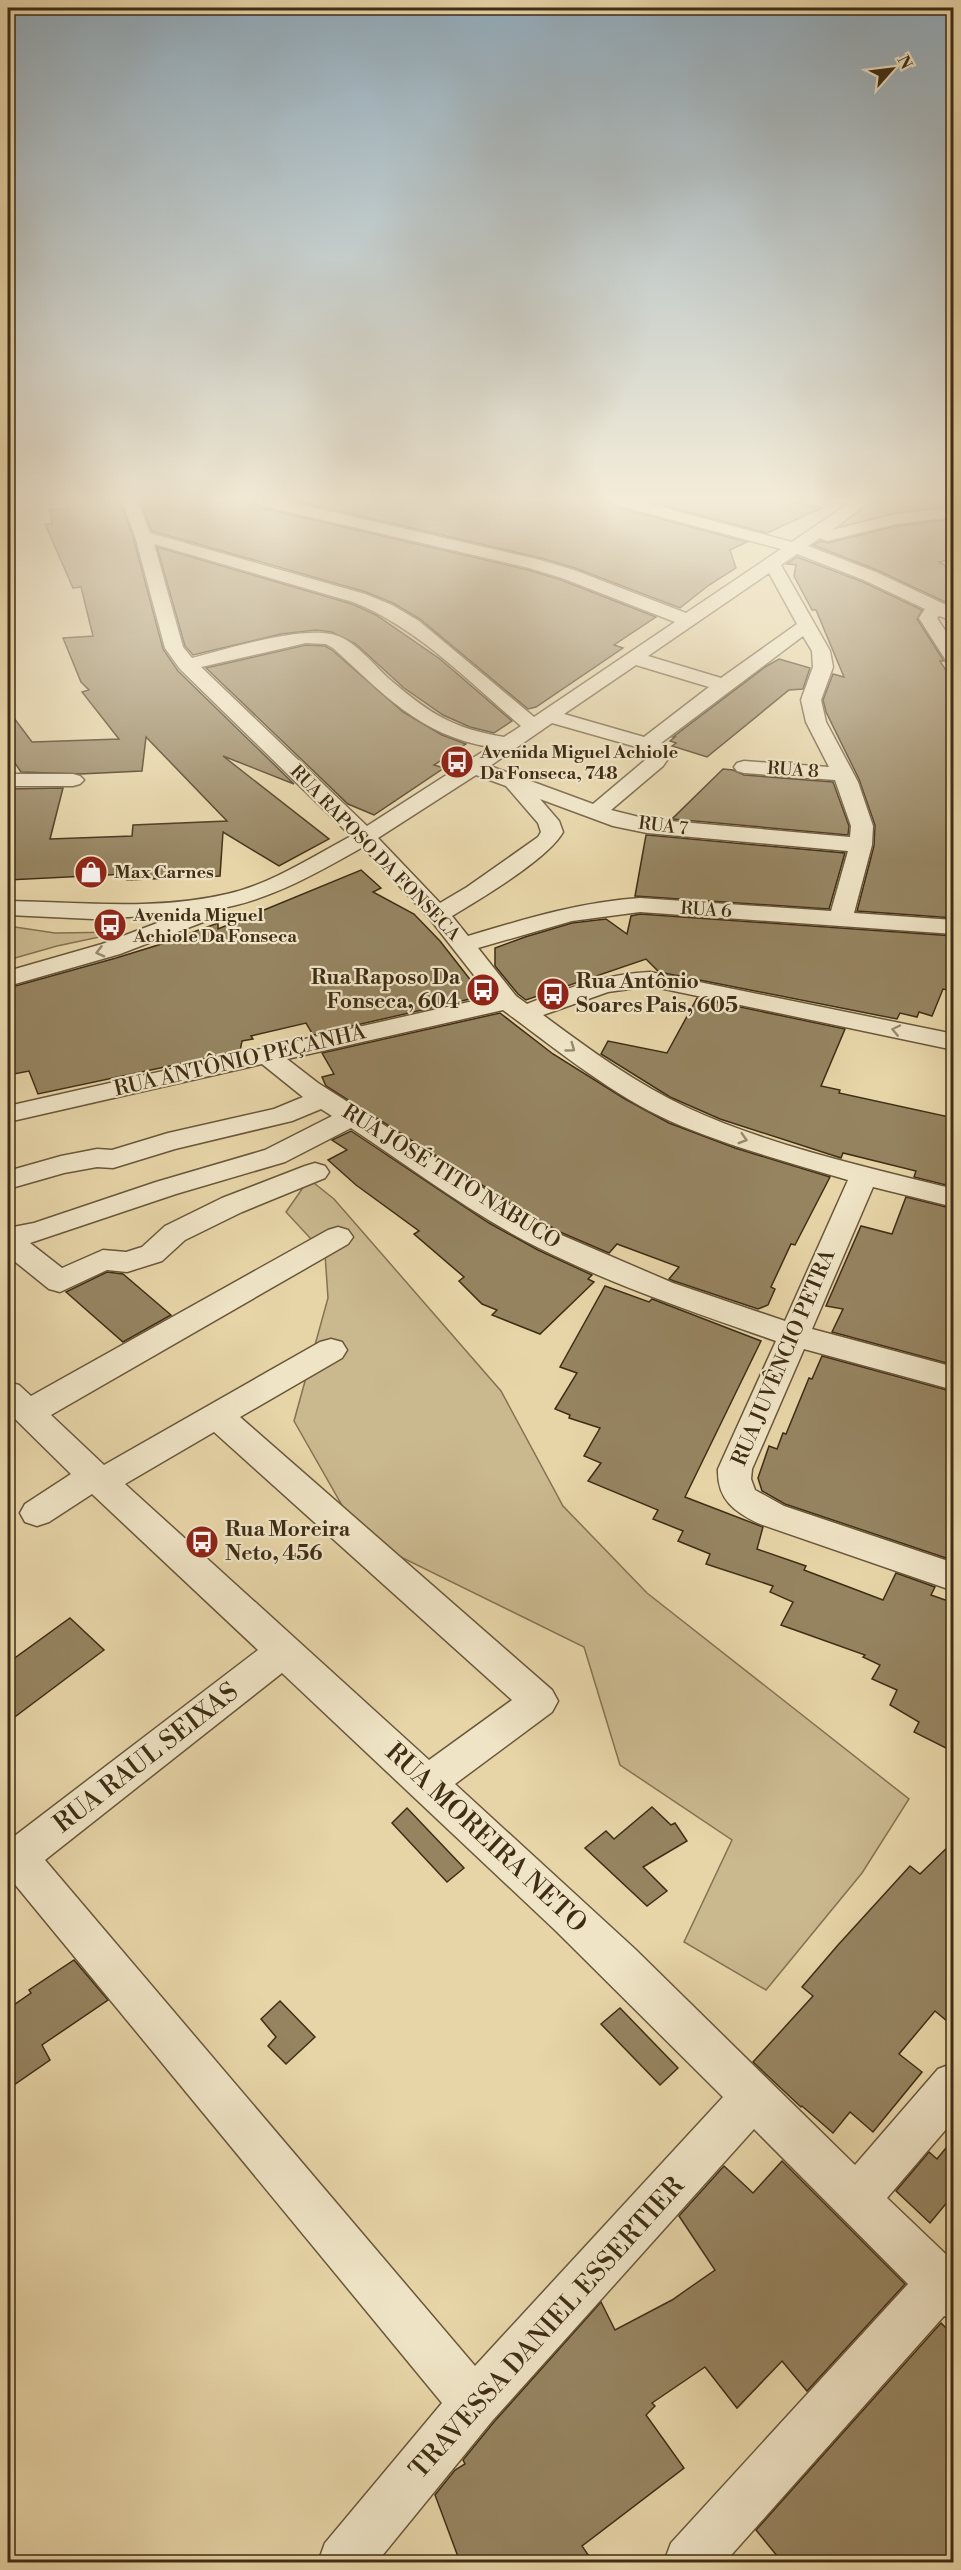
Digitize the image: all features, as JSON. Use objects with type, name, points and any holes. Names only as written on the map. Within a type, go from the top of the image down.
[{"type":"street","name":"RUA RAPOSO DA FONSECA","points":[[167,621],[174,648],[187,664],[365,837],[438,914],[515,1007],[603,1071],[678,1114],[735,1137],[864,1176],[954,1198]]},
{"type":"street","points":[[406,621],[541,721],[647,744],[657,749],[660,756],[656,762],[620,790],[597,812]]},
{"type":"street","points":[[8,979],[153,934],[232,900],[292,878],[365,837],[474,767],[686,621]]},
{"type":"street","points":[[804,621],[821,651],[823,667],[811,700],[816,722],[843,774],[862,826],[861,845],[840,920]]},
{"type":"street","points":[[931,621],[931,625],[954,658]]},
{"type":"street","points":[[647,744],[807,626]]},
{"type":"street","points":[[187,664],[306,638],[330,639],[340,644],[422,715],[439,726],[459,734],[509,744]]},
{"type":"street","points":[[633,658],[724,685]]},
{"type":"street","name":"RUA 7","points":[[474,767],[621,821],[647,826],[861,845]]},
{"type":"street","name":"RUA 8","points":[[744,767],[843,774]]},
{"type":"street","points":[[8,780],[72,780]]},
{"type":"street","points":[[438,914],[475,892],[547,841],[552,832],[548,821],[512,780]]},
{"type":"street","points":[[8,908],[93,912],[150,910],[232,900]]},
{"type":"street","name":"RUA 6","points":[[464,945],[582,910],[607,906],[640,905],[954,927]]},
{"type":"street","name":"RUA ANTÔNIO PEÇANHA","points":[[8,1114],[267,1055],[515,1007],[626,979],[650,979],[954,1042]]},
{"type":"street","name":"RUA JOSÉ TITO NABUCO","points":[[267,1055],[323,1098],[496,1210],[549,1241],[662,1290],[793,1335],[954,1379]]},
{"type":"street","points":[[8,1180],[97,1158],[113,1159],[168,1142],[282,1115],[323,1098]]},
{"type":"street","points":[[8,1240],[39,1232],[166,1188],[275,1156],[352,1117]]},
{"type":"street","points":[[8,1240],[60,1282],[103,1260],[127,1262],[152,1254],[175,1233],[231,1205],[315,1172]]},
{"type":"street","name":"RUA JUVÊNCIO PETRA","points":[[864,1176],[735,1469],[734,1484],[745,1501],[772,1515],[954,1577]]},
{"type":"street","points":[[18,1403],[338,1237]]},
{"type":"street","points":[[37,1513],[96,1479],[217,1416],[331,1350]]},
{"type":"street","name":"RUA MOREIRA NETO","points":[[18,1403],[96,1479],[285,1650],[573,1918],[947,2290]]},
{"type":"street","points":[[217,1416],[539,1701],[427,1783]]},
{"type":"street","name":"RUA RAUL SEIXAS","points":[[12,1861],[285,1650]]},
{"type":"street","points":[[12,1861],[474,2403]]},
{"type":"street","points":[[856,2199],[954,2085]]},
{"type":"street","name":"TRAVESSA DANIEL ESSERTIER","points":[[344,2562],[474,2403],[754,2096]]},
{"type":"street","points":[[690,2562],[947,2290]]},
{"type":"shaded area","points":[[8,926],[55,933],[123,932],[57,946],[8,960]]},
{"type":"shaded area","points":[[309,1179],[334,1199],[501,1391],[563,1506],[647,1593],[909,1799],[862,1873],[766,1990],[684,1942],[732,1840],[620,1765],[584,1647],[360,1537],[294,1421],[328,1298],[325,1254],[286,1212]]},
{"type":"building","points":[[89,621],[155,621],[163,649],[178,671],[294,784],[223,756],[329,839],[279,866],[223,832],[220,876],[127,880],[127,874],[8,880],[8,789],[63,788],[50,839],[132,836],[133,825],[227,821],[146,737],[142,771],[80,774],[21,772],[8,753],[8,710],[32,742],[119,739],[82,692],[89,690],[81,682],[63,638],[93,636]]},
{"type":"building","points":[[178,621],[385,621],[440,659],[512,721],[494,733],[470,727],[443,715],[404,688],[356,644],[332,632],[316,630],[281,634],[193,655],[185,646]]},
{"type":"building","points":[[422,621],[650,621],[614,645],[623,648],[536,707],[528,709]]},
{"type":"building","points":[[821,621],[918,621],[944,661],[940,661],[954,683],[954,918],[857,911],[874,846],[875,825],[859,779],[826,712],[823,700],[833,674],[844,677]]},
{"type":"building","points":[[306,645],[325,646],[332,650],[403,712],[442,735],[466,744],[434,765],[444,768],[374,815],[348,804],[206,668]]},
{"type":"building","points":[[779,659],[810,668],[803,689],[789,690],[707,757],[672,746],[676,743],[670,741],[675,737],[673,737],[765,667]]},
{"type":"building","points":[[723,769],[744,775],[833,782],[849,826],[848,835],[672,819]]},
{"type":"building","points":[[646,835],[845,853],[829,909],[635,896]]},
{"type":"building","points":[[361,870],[381,888],[373,892],[414,914],[440,941],[483,996],[313,1035],[306,1023],[251,1036],[253,1039],[242,1041],[240,1051],[38,1094],[29,1071],[14,1074],[8,1056],[8,988],[184,937],[182,936],[218,923],[218,929]]},
{"type":"building","points":[[640,914],[954,936],[954,978],[948,990],[943,989],[932,1016],[919,1012],[917,1017],[900,1013],[897,1019],[659,972],[646,959],[526,1000],[518,994],[495,966],[495,948],[525,937],[572,923],[606,919],[627,934],[631,916]]},
{"type":"building","points":[[697,998],[845,1029],[821,1086],[840,1090],[839,1093],[954,1118],[954,1187],[914,1177],[916,1171],[843,1153],[841,1158],[720,1119],[670,1097],[601,1054],[608,1041],[667,1053]]},
{"type":"building","points":[[500,1013],[553,1054],[625,1099],[669,1123],[735,1148],[830,1177],[795,1245],[791,1244],[771,1287],[775,1289],[768,1305],[758,1309],[674,1281],[669,1279],[679,1267],[617,1244],[609,1253],[560,1232],[326,1086],[322,1077],[334,1074],[322,1053]]},
{"type":"building","points":[[351,1131],[489,1223],[538,1250],[592,1275],[588,1279],[594,1282],[540,1334],[492,1315],[497,1310],[482,1304],[459,1281],[464,1277],[414,1234],[419,1231],[356,1185],[328,1160],[347,1150],[332,1140]]},
{"type":"building","points":[[906,1197],[954,1209],[954,1365],[832,1332],[843,1309],[826,1306],[861,1226],[892,1234]]},
{"type":"building","points":[[107,1272],[123,1274],[171,1315],[123,1342],[66,1292]]},
{"type":"building","points":[[605,1286],[649,1302],[652,1299],[761,1341],[685,1497],[763,1527],[757,1549],[806,1566],[804,1570],[883,1600],[896,1573],[935,1587],[931,1595],[954,1603],[954,1752],[914,1732],[919,1722],[890,1705],[897,1690],[872,1679],[880,1665],[863,1657],[865,1655],[781,1625],[793,1602],[770,1592],[773,1586],[706,1564],[710,1554],[678,1541],[683,1531],[653,1519],[658,1510],[588,1481],[601,1463],[584,1456],[600,1428],[569,1418],[570,1415],[555,1409],[577,1373],[560,1367]]},
{"type":"building","points":[[822,1356],[954,1392],[954,1538],[946,1558],[785,1504],[762,1491],[758,1478],[769,1446],[777,1449],[783,1433],[786,1434],[809,1378],[812,1379]]},
{"type":"building","points":[[70,1618],[104,1650],[8,1722],[8,1663]]},
{"type":"building","points":[[652,1807],[671,1825],[675,1823],[687,1841],[643,1867],[667,1891],[647,1906],[585,1848],[606,1831],[614,1839]]},
{"type":"building","points":[[407,1808],[464,1868],[447,1882],[392,1823]]},
{"type":"building","points":[[954,1841],[954,2027],[935,2011],[899,2054],[922,2072],[873,2132],[850,2112],[833,2133],[753,2062],[813,1996],[802,1987],[838,1945],[910,1866],[920,1874]]},
{"type":"building","points":[[74,1960],[108,2000],[42,2045],[50,2060],[8,2089],[8,2009],[31,1993],[29,1990]]},
{"type":"building","points":[[280,2001],[315,2037],[286,2064],[268,2046],[276,2037],[261,2019]]},
{"type":"building","points":[[620,2008],[678,2068],[660,2085],[601,2024]]},
{"type":"building","points":[[954,2138],[954,2194],[930,2223],[896,2191],[929,2152],[937,2159]]},
{"type":"building","points":[[782,2161],[905,2284],[807,2391],[782,2361],[737,2408],[705,2367],[652,2403],[655,2406],[646,2415],[684,2468],[582,2546],[593,2562],[460,2562],[435,2495],[455,2470],[465,2464],[463,2460],[601,2302],[615,2330],[672,2300],[715,2270],[679,2216],[724,2166],[753,2193]]},
{"type":"building","points":[[941,2323],[954,2336],[954,2562],[782,2562],[756,2530]]},
{"type":"place","name":"Avenida Miguel Achiole Da Fonseca, 748","points":[[457,762]]},
{"type":"place","name":"Max Carnes","points":[[91,872]]},
{"type":"place","name":"Avenida Miguel Achiole Da Fonseca","points":[[110,925]]},
{"type":"place","name":"Rua Raposo Da Fonseca, 604","points":[[483,990]]},
{"type":"place","name":"Rua Antônio Soares Pais, 605","points":[[553,994]]},
{"type":"place","name":"Rua Moreira Neto, 456","points":[[202,1542]]}]
